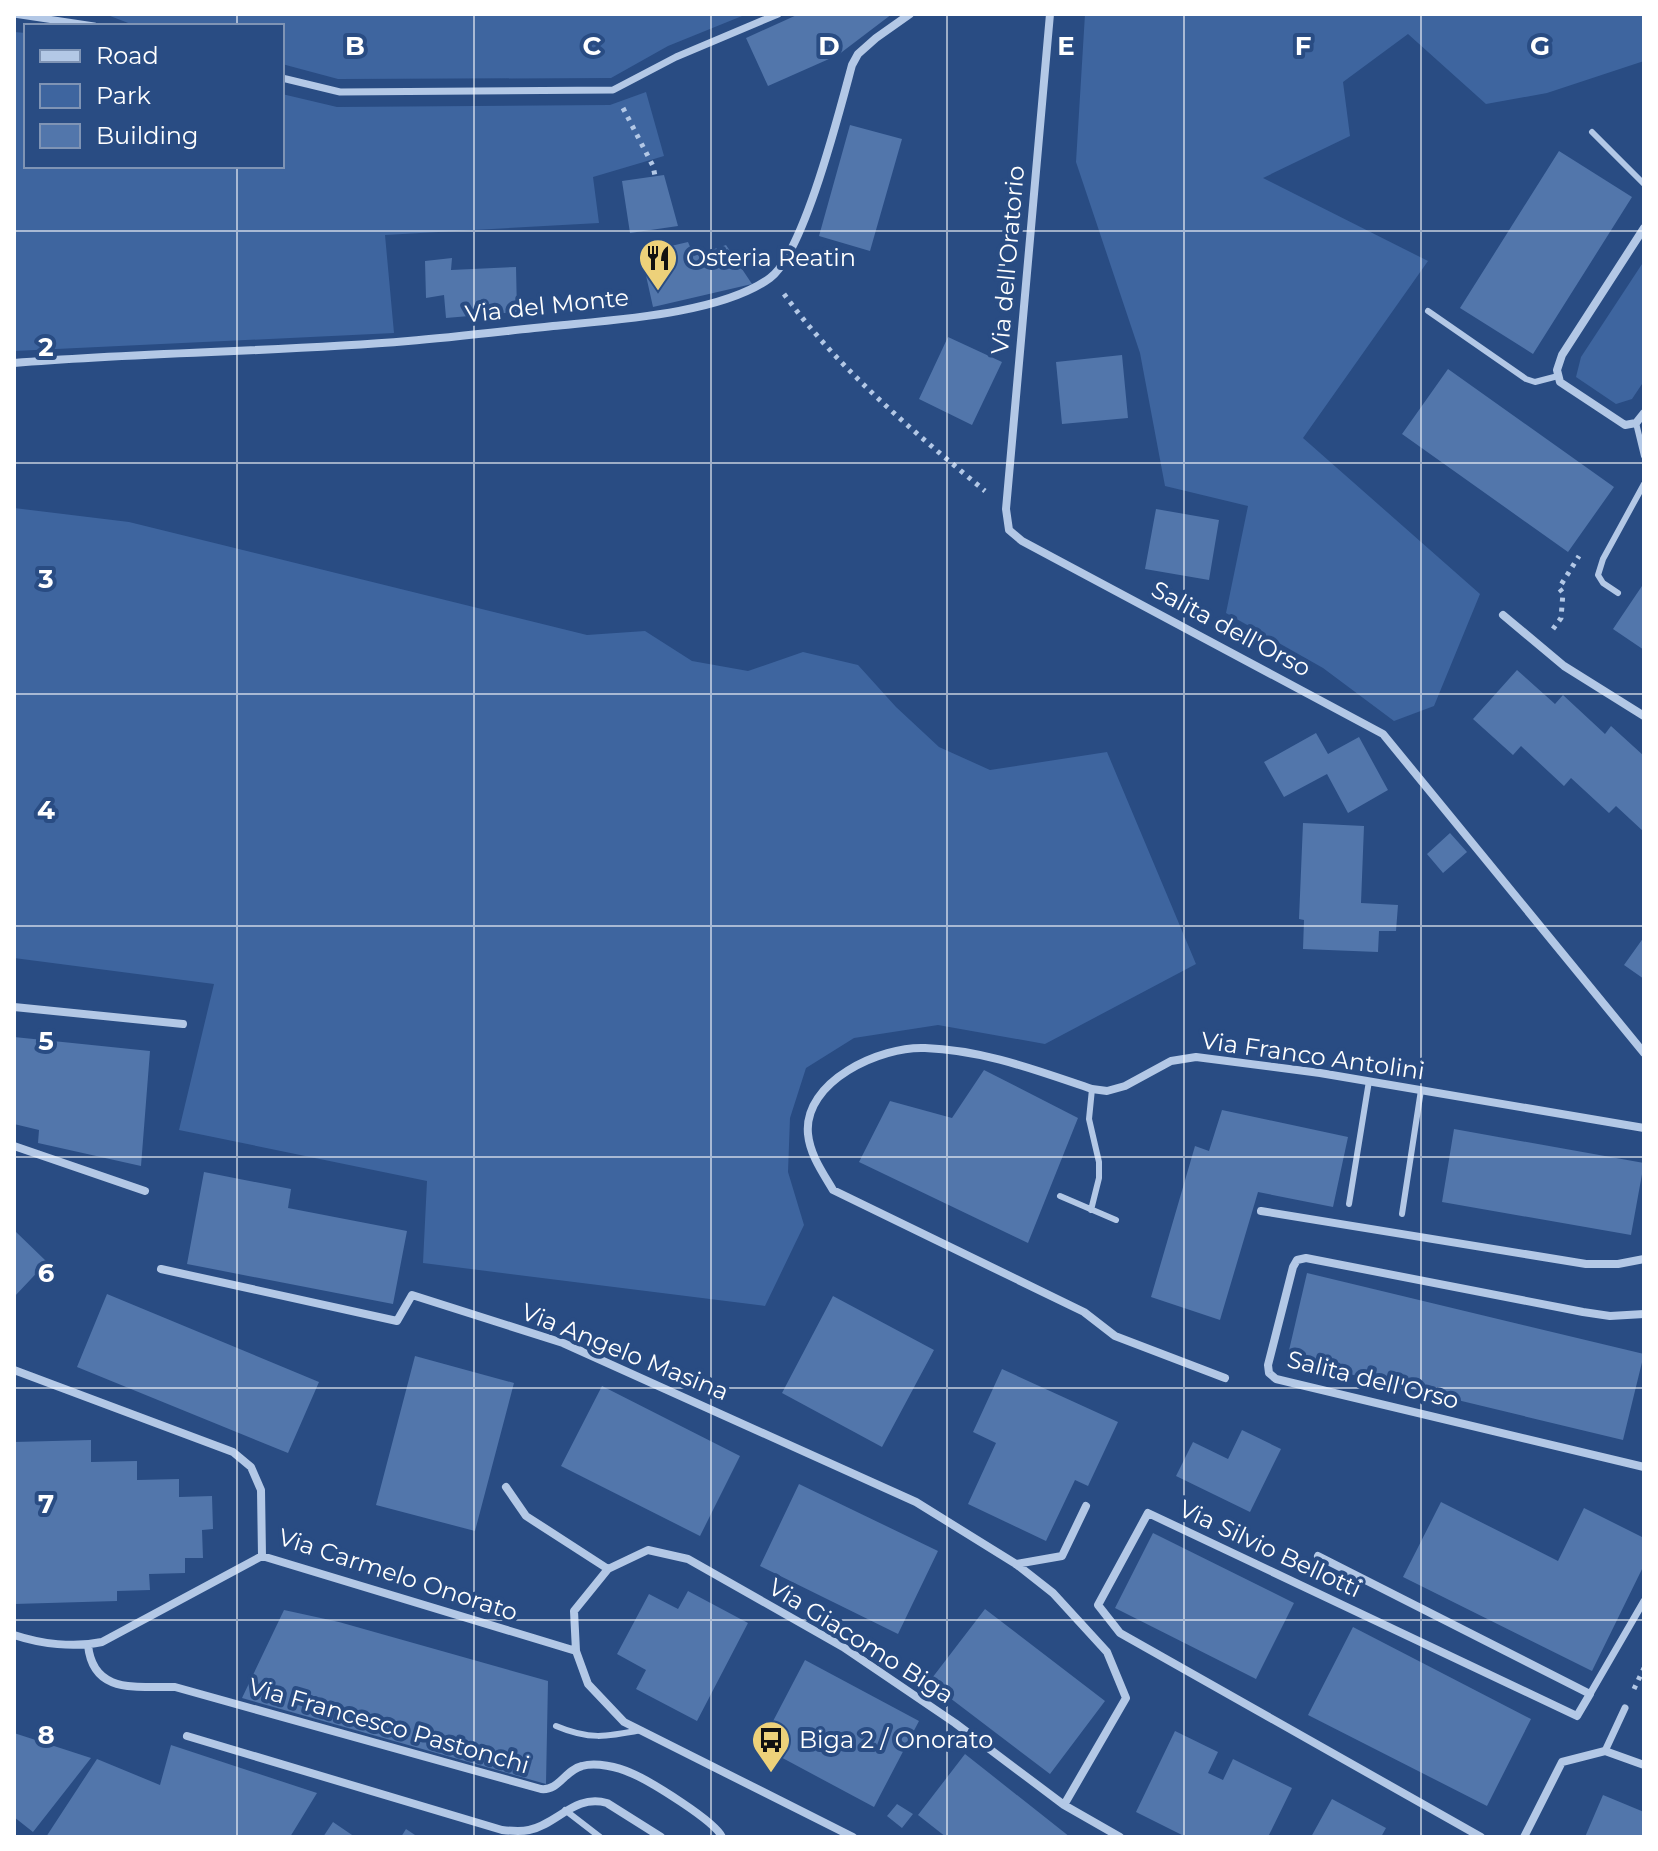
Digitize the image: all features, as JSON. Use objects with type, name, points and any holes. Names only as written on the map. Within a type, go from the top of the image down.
[{"type":"street","points":[[14,14],[81,24]]},
{"type":"street","points":[[284,78],[340,92],[613,90],[676,57],[778,14]]},
{"type":"street","name":"Via del Monte","points":[[14,363],[406,341],[604,321],[710,304],[745,291],[771,277],[788,258],[830,144],[852,65],[858,54],[910,14]]},
{"type":"street","name":"Via dell'Oratorio","points":[[1006,509],[1050,14]]},
{"type":"street","points":[[1644,228],[1562,355],[1558,376],[1560,382],[1625,425],[1636,423],[1644,413]]},
{"type":"street","name":"Salita dell'Orso","points":[[1006,509],[1009,530],[1022,541],[1383,734],[1644,1053]]},
{"type":"street","points":[[1503,615],[1564,666],[1644,716]]},
{"type":"street","points":[[14,1007],[183,1024]]},
{"type":"street","name":"Via Franco Antolini","points":[[1225,1378],[1115,1336],[1084,1312],[848,1200],[833,1190],[812,1150],[808,1132],[811,1116],[824,1090],[839,1076],[865,1061],[921,1047],[1006,1060],[1092,1089],[1107,1091],[1125,1086],[1171,1061],[1196,1057],[1369,1081],[1644,1128]]},
{"type":"street","points":[[14,1146],[145,1191]]},
{"type":"street","points":[[1261,1211],[1586,1264],[1618,1264],[1644,1259]]},
{"type":"street","name":"Salita dell'Orso","points":[[1644,1314],[1610,1316],[1583,1312],[1306,1258],[1297,1260],[1293,1267],[1268,1365],[1269,1373],[1276,1379],[1644,1467]]},
{"type":"street","name":"Via Angelo Masina","points":[[161,1269],[397,1321],[412,1295],[563,1343],[916,1502],[1016,1564],[1053,1593],[1107,1652],[1126,1698],[1064,1805]]},
{"type":"street","name":"Via Carmelo Onorato","points":[[14,1370],[233,1452],[251,1467],[261,1490],[262,1556],[576,1651]]},
{"type":"street","points":[[506,1487],[526,1516],[608,1569]]},
{"type":"street","points":[[1016,1564],[1062,1556],[1086,1506]]},
{"type":"street","name":"Via Silvio Bellotti","points":[[1318,1556],[1590,1694],[1577,1716],[1148,1513],[1098,1605],[1120,1633],[1481,1837]]},
{"type":"street","name":"Via Giacomo Biga","points":[[853,1837],[624,1722],[588,1684],[576,1651],[574,1611],[608,1569],[648,1550],[688,1559],[843,1647],[955,1723],[1064,1805],[1120,1837]]},
{"type":"street","points":[[14,1635],[38,1641],[88,1645],[115,1636],[262,1556]]},
{"type":"street","points":[[1590,1694],[1644,1601]]},
{"type":"street","name":"Via Francesco Pastonchi","points":[[88,1645],[90,1663],[98,1672],[131,1689],[175,1687],[541,1789],[554,1787],[570,1771],[582,1766],[595,1764],[631,1773],[710,1821],[722,1837]]},
{"type":"street","points":[[1605,1751],[1625,1708]]},
{"type":"street","points":[[187,1736],[502,1830],[530,1830],[585,1801],[597,1801],[607,1803],[661,1837]]},
{"type":"street","points":[[1524,1837],[1562,1762],[1605,1751],[1644,1765]]},
{"type":"lane","points":[[1592,132],[1644,184]]},
{"type":"lane","points":[[1428,311],[1526,379],[1535,382],[1558,376]]},
{"type":"lane","points":[[1636,423],[1644,456]]},
{"type":"lane","points":[[1618,593],[1603,583],[1598,575],[1603,559],[1644,484]]},
{"type":"lane","points":[[1349,1204],[1369,1081]]},
{"type":"lane","points":[[1091,1210],[1099,1178],[1099,1162],[1089,1119],[1092,1089]]},
{"type":"lane","points":[[1402,1214],[1421,1090]]},
{"type":"lane","points":[[1060,1196],[1116,1220]]},
{"type":"lane","points":[[556,1726],[577,1735],[605,1738],[641,1730]]},
{"type":"lane","points":[[565,1810],[600,1837]]},
{"type":"path","points":[[632,124],[655,176]]},
{"type":"path","points":[[771,277],[805,323],[902,422],[1006,509]]},
{"type":"green space","points":[[105,14],[747,14],[668,46],[611,78],[338,79],[284,65],[284,24],[131,24]]},
{"type":"green space","points":[[1085,14],[1644,14],[1644,61],[1547,93],[1486,104],[1408,34],[1343,82],[1350,136],[1263,178],[1428,261],[1303,438],[1480,594],[1434,706],[1394,721],[1323,668],[1226,613],[1248,506],[1165,486],[1140,353],[1076,162]]},
{"type":"green space","points":[[14,32],[24,33],[24,168],[284,168],[284,94],[337,107],[610,105],[646,92],[664,156],[593,177],[599,223],[385,235],[394,333],[14,351]]},
{"type":"green space","points":[[1644,261],[1644,381],[1632,399],[1616,404],[1576,377],[1581,357]]},
{"type":"green space","points":[[14,508],[129,522],[587,635],[645,631],[692,661],[748,671],[803,652],[858,665],[896,707],[939,747],[990,770],[1107,752],[1196,964],[1045,1044],[938,1025],[854,1038],[806,1068],[790,1118],[788,1172],[804,1225],[765,1306],[423,1263],[427,1181],[179,1130],[214,984],[14,958]]},
{"type":"building","points":[[799,14],[892,14],[838,55],[768,86],[746,38]]},
{"type":"building","points":[[850,125],[902,139],[870,251],[819,236]]},
{"type":"building","points":[[1559,151],[1632,197],[1533,354],[1460,308]]},
{"type":"building","points":[[664,175],[678,226],[630,233],[622,181]]},
{"type":"building","points":[[688,242],[694,256],[726,245],[752,284],[653,307],[641,253]]},
{"type":"building","points":[[452,258],[451,270],[516,267],[517,312],[446,318],[444,295],[426,298],[425,261]]},
{"type":"building","points":[[948,337],[1002,362],[972,425],[919,399]]},
{"type":"building","points":[[1122,355],[1128,418],[1062,424],[1056,362]]},
{"type":"building","points":[[1448,369],[1614,487],[1568,552],[1402,434]]},
{"type":"building","points":[[1156,509],[1219,520],[1209,580],[1145,569]]},
{"type":"building","points":[[1644,583],[1644,650],[1613,629]]},
{"type":"building","points":[[1517,670],[1555,704],[1563,695],[1605,734],[1611,726],[1644,756],[1644,832],[1616,806],[1609,813],[1571,778],[1564,786],[1521,746],[1513,755],[1473,719]]},
{"type":"building","points":[[1316,733],[1328,754],[1359,737],[1388,790],[1348,813],[1327,774],[1284,797],[1264,762]]},
{"type":"building","points":[[1303,823],[1364,826],[1361,903],[1398,905],[1396,931],[1379,931],[1378,952],[1303,949],[1304,920],[1299,919]]},
{"type":"building","points":[[1450,833],[1467,852],[1443,873],[1427,854]]},
{"type":"building","points":[[1644,937],[1644,979],[1624,965]]},
{"type":"building","points":[[14,1037],[150,1051],[141,1166],[38,1143],[39,1130],[14,1124]]},
{"type":"building","points":[[984,1070],[1078,1118],[1028,1243],[859,1162],[890,1101],[952,1118]]},
{"type":"building","points":[[1222,1110],[1348,1137],[1333,1207],[1258,1192],[1220,1320],[1151,1297],[1195,1146],[1209,1151]]},
{"type":"building","points":[[1454,1129],[1644,1163],[1631,1235],[1442,1202]]},
{"type":"building","points":[[204,1172],[291,1189],[288,1208],[407,1231],[393,1304],[187,1264]]},
{"type":"building","points":[[14,1230],[47,1262],[14,1297]]},
{"type":"building","points":[[1307,1273],[1644,1354],[1623,1440],[1287,1359]]},
{"type":"building","points":[[107,1294],[319,1382],[288,1453],[77,1367]]},
{"type":"building","points":[[833,1296],[934,1350],[882,1447],[782,1393]]},
{"type":"building","points":[[415,1356],[514,1383],[475,1531],[376,1505]]},
{"type":"building","points":[[1002,1369],[1118,1422],[1088,1486],[1075,1480],[1046,1541],[968,1504],[996,1443],[973,1432]]},
{"type":"building","points":[[602,1386],[740,1456],[700,1536],[561,1466]]},
{"type":"building","points":[[1242,1430],[1281,1449],[1250,1512],[1176,1476],[1193,1442],[1228,1459]]},
{"type":"building","points":[[91,1440],[91,1462],[137,1461],[137,1480],[179,1479],[179,1497],[212,1496],[213,1529],[202,1530],[203,1558],[185,1558],[185,1573],[149,1574],[150,1590],[117,1591],[117,1601],[14,1604],[14,1442]]},
{"type":"building","points":[[799,1484],[938,1551],[898,1634],[760,1566]]},
{"type":"building","points":[[1441,1502],[1558,1561],[1584,1508],[1644,1538],[1644,1565],[1592,1671],[1403,1577]]},
{"type":"building","points":[[1153,1533],[1294,1603],[1256,1679],[1115,1608]]},
{"type":"building","points":[[688,1591],[748,1623],[697,1721],[636,1689],[646,1670],[617,1654],[649,1594],[678,1609]]},
{"type":"building","points":[[985,1609],[1105,1701],[1050,1774],[929,1682]]},
{"type":"building","points":[[284,1610],[339,1622],[548,1681],[546,1784],[242,1698]]},
{"type":"building","points":[[1353,1627],[1531,1719],[1487,1806],[1308,1715]]},
{"type":"building","points":[[805,1660],[919,1721],[874,1807],[760,1746]]},
{"type":"building","points":[[1175,1731],[1218,1752],[1208,1773],[1223,1780],[1233,1759],[1292,1788],[1268,1837],[1186,1837],[1136,1812]]},
{"type":"building","points":[[14,1733],[91,1758],[33,1832],[14,1817]]},
{"type":"building","points":[[171,1745],[317,1793],[290,1837],[46,1837],[97,1759],[160,1785]]},
{"type":"building","points":[[965,1754],[1070,1837],[946,1837],[918,1815]]},
{"type":"building","points":[[1603,1795],[1644,1812],[1644,1837],[1585,1837]]},
{"type":"building","points":[[1332,1799],[1386,1828],[1381,1837],[1311,1837]]},
{"type":"building","points":[[897,1804],[913,1814],[902,1828],[887,1816]]},
{"type":"building","points":[[333,1822],[355,1837],[323,1837]]},
{"type":"building","points":[[406,1829],[418,1837],[401,1837]]},
{"type":"place","name":"Osteria Reatin","points":[[658,292]]},
{"type":"place","name":"Biga 2 / Onorato","points":[[771,1774]]}]
